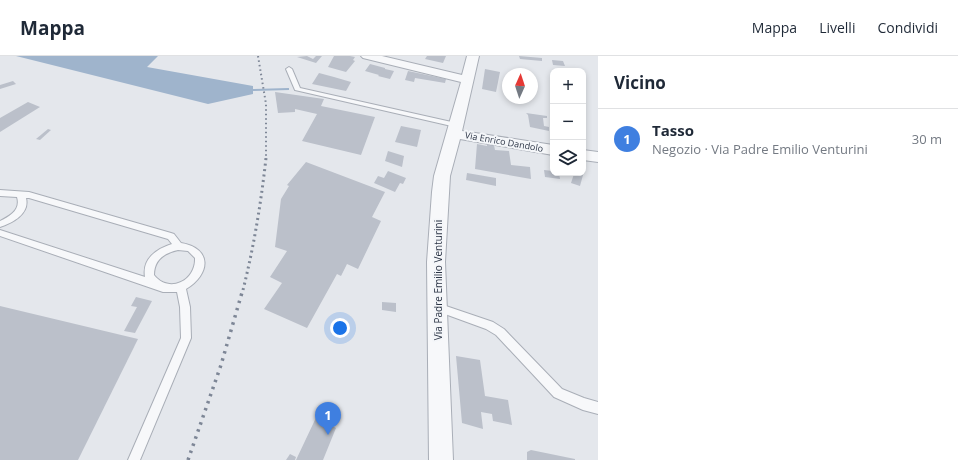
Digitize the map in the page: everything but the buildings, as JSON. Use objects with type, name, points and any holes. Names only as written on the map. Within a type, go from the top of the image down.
[{"type":"street","points":[[367,56],[468,80]]},
{"type":"street","name":"Via Padre Emilio Venturini","points":[[441,460],[436,262],[440,192],[442,176],[474,56]]},
{"type":"street","name":"Via Enrico Dandolo","points":[[455,129],[550,149]]},
{"type":"street","points":[[586,155],[598,157]]},
{"type":"lane","points":[[289,69],[297,89],[455,129]]},
{"type":"lane","points":[[0,193],[12,192],[21,196],[29,195],[171,236],[178,246]]},
{"type":"lane","points":[[0,224],[10,220],[21,210],[23,205],[21,196]]},
{"type":"lane","points":[[0,233],[156,285],[168,289],[181,287],[193,279],[200,268],[198,256],[190,248],[178,246],[171,247],[158,254],[150,264],[149,276],[156,285]]},
{"type":"lane","points":[[134,460],[186,338],[185,303],[181,287]]},
{"type":"lane","points":[[437,307],[488,325],[500,332],[558,393],[583,404],[598,408]]},
{"type":"water","points":[[16,56],[158,56],[147,67],[253,86],[253,94],[208,104]]},
{"type":"waterway","points":[[253,90],[288,89]]},
{"type":"railway","points":[[258,56],[266,104],[266,158]]},
{"type":"railway","points":[[243,290],[257,224],[266,158]]},
{"type":"railway","points":[[188,460],[221,365],[243,289]]},
{"type":"place","name":"Tasso","points":[[328,435]]}]
